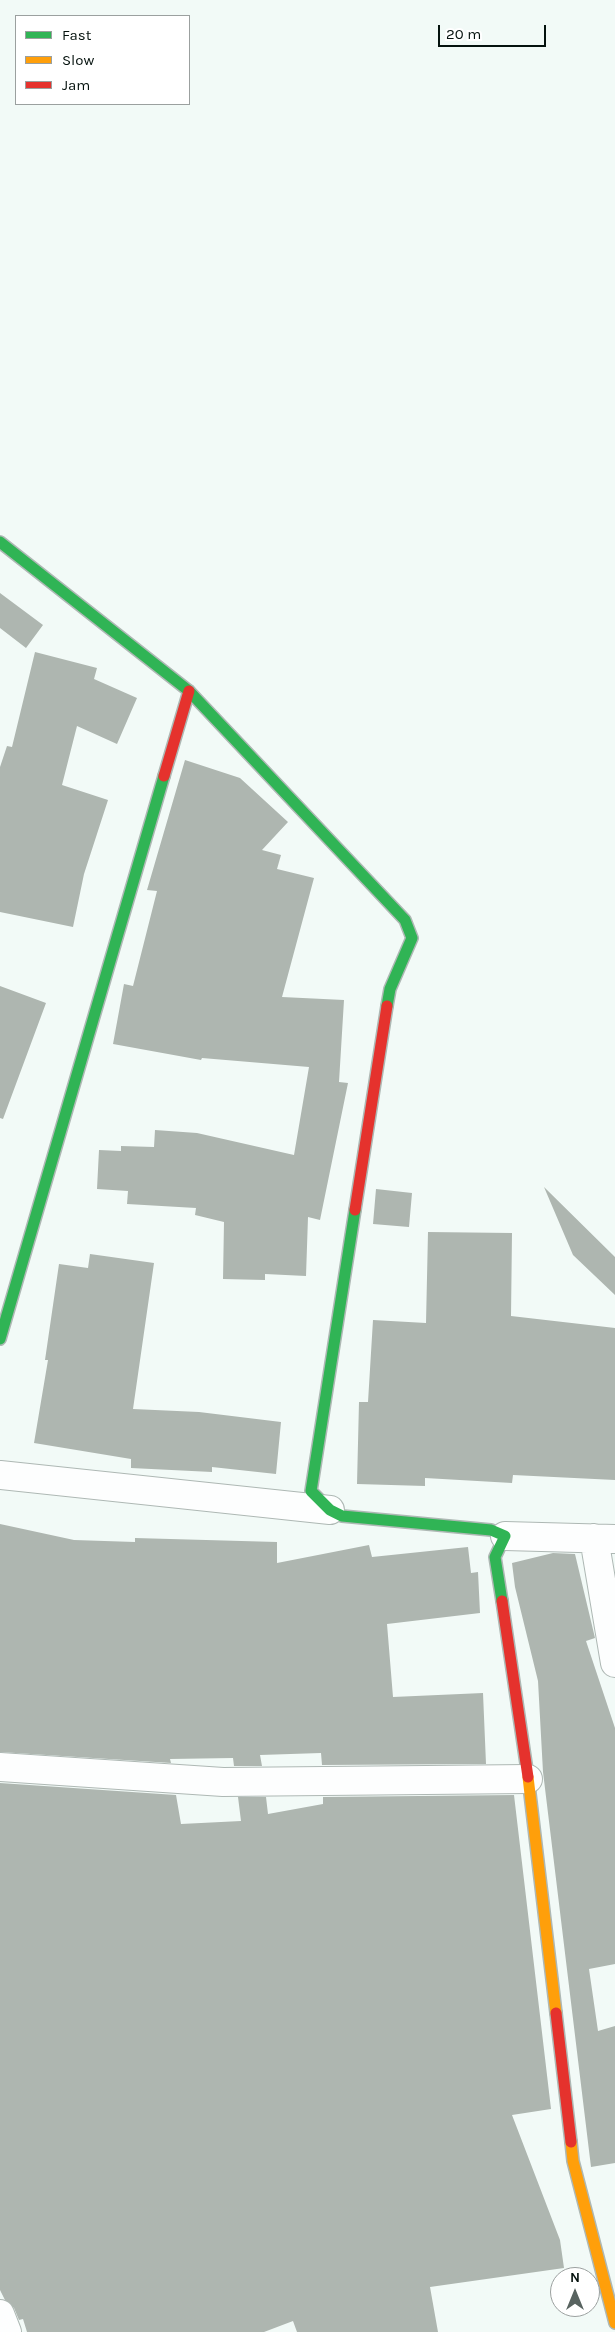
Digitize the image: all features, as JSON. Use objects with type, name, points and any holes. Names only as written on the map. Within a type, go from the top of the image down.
[{"type":"street","points":[[0,542],[190,691],[405,920],[412,938],[390,989],[311,1491],[330,1510],[342,1516],[491,1530],[505,1536],[604,1538],[615,1663]]},
{"type":"street","points":[[0,1339],[190,691]]},
{"type":"street","points":[[0,1475],[330,1510]]},
{"type":"street","points":[[505,1536],[495,1557],[528,1779],[573,2161],[615,2323]]},
{"type":"street","points":[[0,1766],[224,1782],[528,1779]]},
{"type":"street","points":[[0,2314],[7,2332]]},
{"type":"building","points":[[0,593],[43,625],[26,648],[0,628]]},
{"type":"building","points":[[35,652],[97,668],[94,679],[137,698],[117,744],[77,726],[62,785],[108,800],[84,874],[73,927],[0,912],[0,767],[7,746],[12,747]]},
{"type":"building","points":[[185,760],[240,778],[288,822],[262,850],[281,855],[277,869],[314,878],[282,997],[344,1000],[339,1082],[348,1083],[320,1220],[308,1217],[306,1276],[265,1274],[265,1280],[223,1279],[224,1222],[195,1215],[196,1208],[127,1204],[128,1191],[97,1189],[99,1150],[121,1151],[121,1146],[154,1147],[155,1130],[197,1133],[294,1155],[309,1067],[202,1058],[201,1060],[113,1044],[124,984],[133,986],[157,891],[147,890]]},
{"type":"building","points":[[0,986],[46,1003],[3,1119],[0,1118]]},
{"type":"building","points":[[544,1187],[615,1257],[615,1295],[573,1255]]},
{"type":"building","points":[[376,1189],[412,1193],[409,1227],[373,1224]]},
{"type":"building","points":[[428,1232],[512,1233],[511,1316],[615,1328],[615,1480],[513,1475],[512,1483],[425,1478],[425,1486],[357,1484],[359,1402],[368,1402],[373,1320],[426,1323]]},
{"type":"building","points":[[90,1254],[154,1263],[133,1409],[199,1412],[281,1422],[276,1474],[212,1467],[212,1472],[131,1468],[131,1459],[34,1443],[48,1360],[45,1360],[59,1264],[88,1268]]},
{"type":"building","points":[[0,1524],[74,1540],[135,1542],[135,1538],[277,1542],[277,1563],[369,1545],[372,1557],[468,1547],[471,1573],[478,1572],[480,1613],[387,1624],[393,1697],[483,1693],[486,1764],[322,1765],[321,1753],[260,1755],[262,1766],[234,1766],[233,1758],[170,1759],[171,1763],[0,1752]]},
{"type":"building","points":[[553,1553],[575,1554],[595,1638],[586,1641],[615,1728],[615,1964],[589,1969],[598,2031],[615,2026],[615,2163],[591,2167],[543,1772],[538,1681],[515,1587],[512,1563]]},
{"type":"building","points":[[0,1783],[176,1795],[181,1824],[241,1821],[238,1797],[266,1797],[268,1814],[323,1804],[323,1797],[514,1795],[551,2109],[512,2115],[560,2240],[564,2267],[550,2267],[550,2270],[430,2287],[438,2332],[297,2332],[293,2321],[264,2332],[27,2332],[23,2319],[19,2320],[14,2308],[5,2300],[0,2290]]},
{"type":"traffic: fast","points":[[0,542],[189,691],[405,920],[412,938],[390,989],[387,1006]]},
{"type":"traffic: fast","points":[[0,1339],[164,776]]},
{"type":"traffic: fast","points":[[355,1210],[311,1491],[330,1510],[342,1516],[491,1530],[505,1536],[495,1557],[502,1601]]},
{"type":"traffic: slow","points":[[528,1777],[556,2013]]},
{"type":"traffic: slow","points":[[571,2142],[573,2161],[615,2323]]},
{"type":"traffic: jam","points":[[164,776],[189,691]]},
{"type":"traffic: jam","points":[[355,1210],[387,1006]]},
{"type":"traffic: jam","points":[[502,1601],[528,1777]]},
{"type":"traffic: jam","points":[[556,2013],[571,2142]]}]
